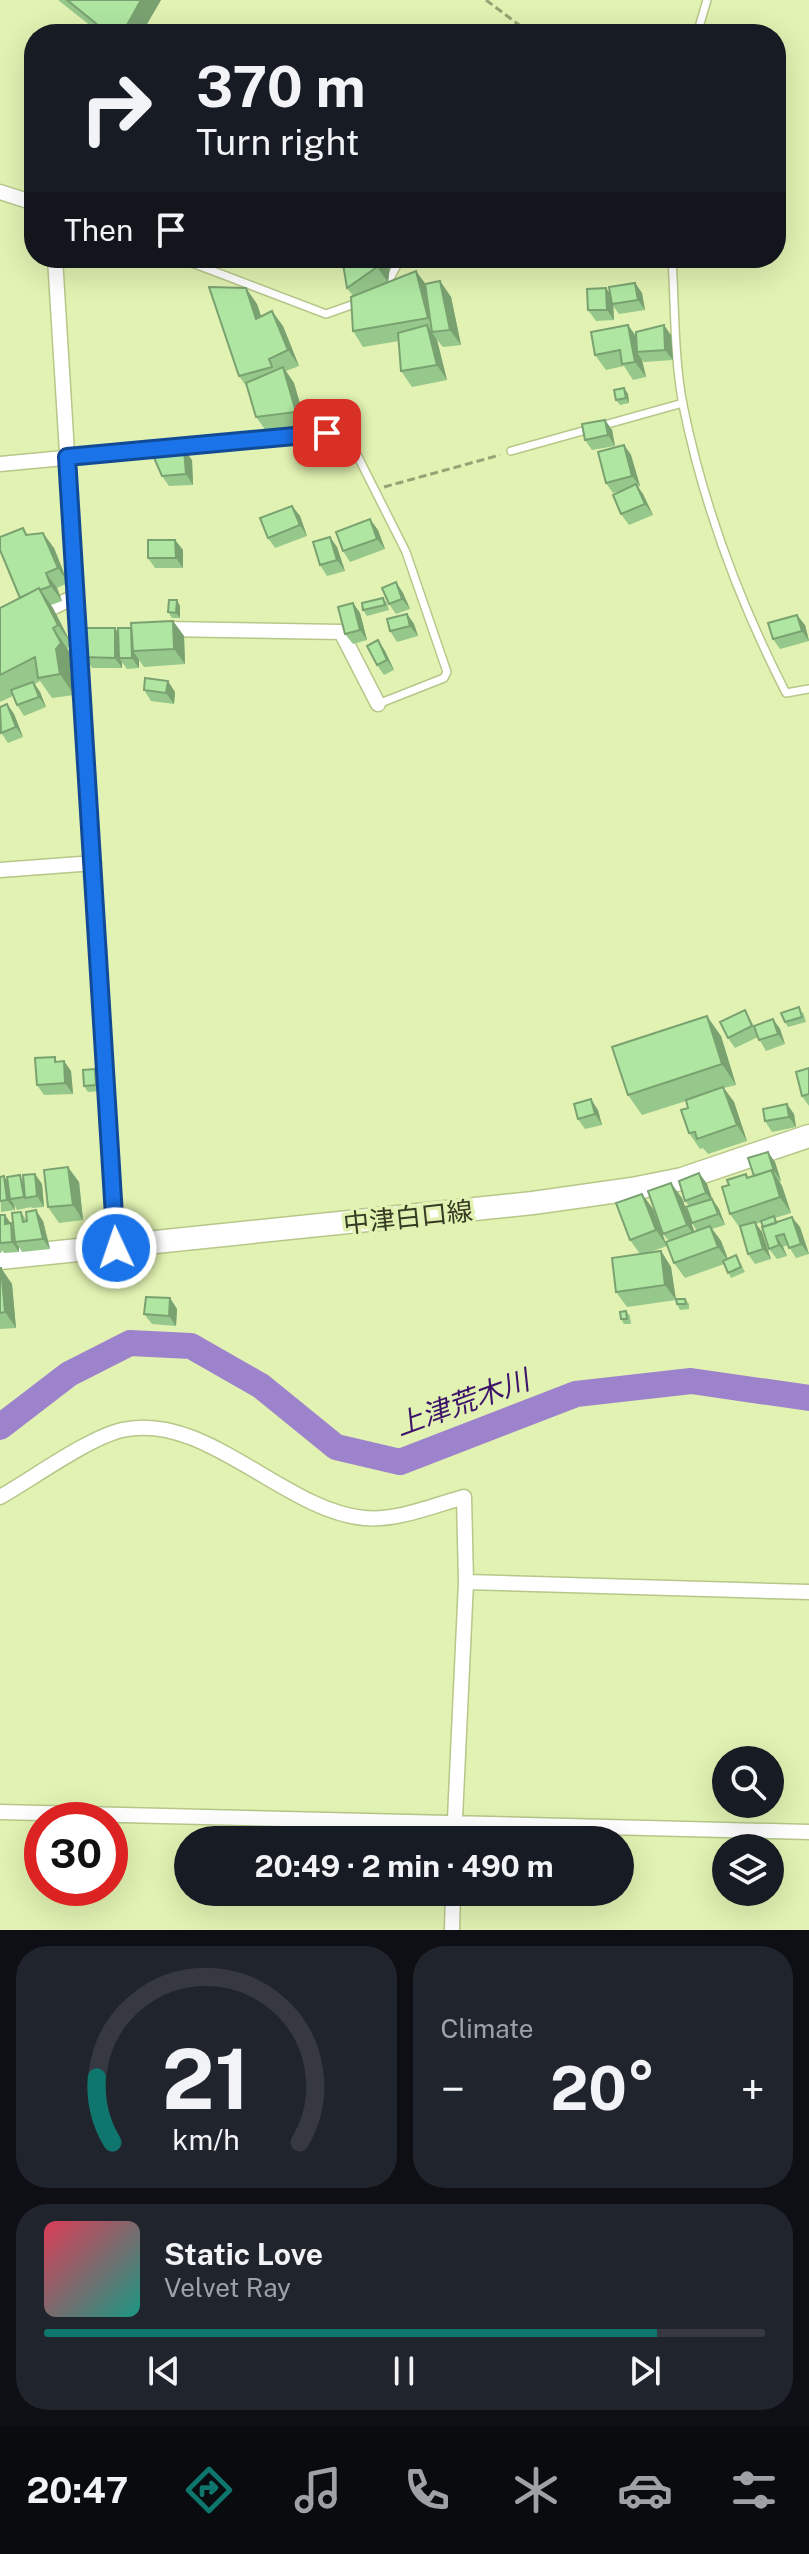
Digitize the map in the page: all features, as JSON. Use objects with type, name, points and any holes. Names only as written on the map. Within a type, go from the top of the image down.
[{"type":"main road","name":"中津白口線","points":[[0,1258],[116,1248],[632,1189],[682,1179],[809,1136]]},
{"type":"street","points":[[0,192],[24,200]]},
{"type":"street","points":[[56,268],[76,596],[86,628],[94,863],[116,1248]]},
{"type":"street","points":[[0,464],[308,435]]},
{"type":"street","points":[[25,620],[76,596]]},
{"type":"street","points":[[140,629],[341,632],[378,704]]},
{"type":"street","points":[[0,870],[94,863]]},
{"type":"street","points":[[0,1497],[121,1430],[153,1428],[184,1436],[223,1454],[330,1511],[365,1518],[394,1517],[464,1497],[466,1582],[455,1826]]},
{"type":"street","points":[[466,1582],[809,1592]]},
{"type":"street","points":[[0,1812],[809,1832]]},
{"type":"street","points":[[452,1930],[453,1906]]},
{"type":"lane","points":[[700,24],[707,0]]},
{"type":"lane","points":[[205,268],[326,314],[369,299]]},
{"type":"lane","points":[[380,295],[395,268]]},
{"type":"lane","points":[[673,268],[683,403],[716,526],[772,666],[786,693],[809,689]]},
{"type":"lane","points":[[511,451],[683,403]]},
{"type":"lane","points":[[308,435],[345,431],[406,552],[447,672],[444,678],[378,704]]},
{"type":"path","points":[[486,0],[518,24]]},
{"type":"path","points":[[374,490],[511,451]]},
{"type":"building","points":[[67,0],[141,0],[128,24],[97,24]]},
{"type":"building","points":[[344,268],[376,268],[347,288]]},
{"type":"building","points":[[416,271],[428,318],[353,331],[351,297]]},
{"type":"building","points":[[440,281],[450,330],[432,332],[425,284]]},
{"type":"building","points":[[635,283],[638,300],[612,304],[609,287]]},
{"type":"building","points":[[209,287],[246,288],[256,319],[272,311],[288,350],[269,359],[272,367],[239,376]]},
{"type":"building","points":[[606,288],[607,310],[588,310],[587,289]]},
{"type":"building","points":[[427,325],[437,365],[401,371],[398,333]]},
{"type":"building","points":[[628,325],[635,362],[622,364],[620,350],[595,355],[591,332]]},
{"type":"building","points":[[664,325],[665,350],[637,352],[636,332]]},
{"type":"building","points":[[283,367],[296,412],[256,417],[246,383]]},
{"type":"building","points":[[624,388],[626,398],[616,400],[614,390]]},
{"type":"building","points":[[605,420],[608,435],[585,440],[582,424]]},
{"type":"building","points":[[624,445],[632,476],[606,483],[598,452]]},
{"type":"building","points":[[184,449],[186,474],[162,476],[151,451]]},
{"type":"building","points":[[636,484],[645,504],[621,514],[613,495]]},
{"type":"building","points":[[292,506],[300,525],[268,538],[260,518]]},
{"type":"building","points":[[370,519],[377,539],[343,551],[336,532]]},
{"type":"building","points":[[23,528],[26,535],[43,533],[58,568],[46,573],[51,586],[39,588],[20,598],[0,550],[0,537]]},
{"type":"building","points":[[330,537],[337,560],[320,565],[313,542]]},
{"type":"building","points":[[148,540],[175,540],[176,558],[148,558]]},
{"type":"building","points":[[396,582],[402,599],[389,604],[382,588]]},
{"type":"building","points":[[39,588],[58,625],[53,628],[61,643],[56,649],[60,674],[38,678],[35,657],[0,675],[0,608]]},
{"type":"building","points":[[383,598],[385,605],[363,610],[362,603]]},
{"type":"building","points":[[169,600],[177,600],[176,613],[168,612]]},
{"type":"building","points":[[353,603],[360,630],[345,634],[338,607]]},
{"type":"building","points":[[407,614],[410,626],[390,631],[387,619]]},
{"type":"building","points":[[797,615],[802,631],[773,639],[768,623]]},
{"type":"building","points":[[173,621],[174,649],[133,651],[131,623]]},
{"type":"building","points":[[85,628],[115,628],[115,658],[84,657]]},
{"type":"building","points":[[118,628],[131,628],[132,658],[119,658]]},
{"type":"building","points":[[378,640],[387,660],[377,665],[367,646]]},
{"type":"building","points":[[145,678],[168,681],[166,693],[144,690]]},
{"type":"building","points":[[33,682],[39,697],[17,705],[11,690]]},
{"type":"building","points":[[7,704],[16,727],[1,733],[0,707]]},
{"type":"building","points":[[799,1007],[802,1017],[785,1022],[781,1013]]},
{"type":"building","points":[[745,1010],[752,1026],[728,1038],[720,1022]]},
{"type":"building","points":[[707,1016],[722,1064],[628,1095],[612,1047]]},
{"type":"building","points":[[773,1019],[778,1034],[759,1040],[754,1026]]},
{"type":"building","points":[[55,1057],[55,1062],[64,1061],[65,1083],[37,1085],[35,1058]]},
{"type":"building","points":[[809,1068],[809,1094],[802,1096],[796,1072]]},
{"type":"building","points":[[95,1069],[96,1085],[84,1086],[83,1070]]},
{"type":"building","points":[[723,1087],[737,1125],[697,1139],[695,1132],[689,1133],[681,1110],[688,1108],[686,1100]]},
{"type":"building","points":[[591,1099],[595,1114],[578,1119],[574,1104]]},
{"type":"building","points":[[787,1104],[789,1117],[765,1121],[763,1109]]},
{"type":"building","points":[[768,1152],[774,1171],[754,1176],[748,1158]]},
{"type":"building","points":[[68,1167],[73,1205],[48,1207],[44,1170]]},
{"type":"building","points":[[772,1170],[780,1197],[730,1214],[722,1187],[729,1185],[727,1180]]},
{"type":"building","points":[[699,1173],[706,1193],[685,1201],[679,1181]]},
{"type":"building","points":[[35,1174],[37,1196],[25,1198],[23,1175]]},
{"type":"building","points":[[20,1175],[24,1197],[10,1199],[7,1177]]},
{"type":"building","points":[[4,1176],[7,1200],[0,1201],[0,1177]]},
{"type":"building","points":[[671,1183],[687,1225],[663,1234],[648,1191]]},
{"type":"building","points":[[642,1194],[656,1230],[630,1240],[616,1203]]},
{"type":"building","points":[[712,1199],[718,1214],[692,1223],[686,1207]]},
{"type":"building","points":[[36,1210],[43,1239],[15,1242],[12,1213],[21,1212],[23,1222],[27,1221],[26,1212]]},
{"type":"building","points":[[0,1215],[5,1215],[5,1224],[11,1223],[12,1242],[0,1243]]},
{"type":"building","points":[[774,1216],[776,1223],[763,1227],[761,1221]]},
{"type":"building","points":[[792,1217],[801,1244],[789,1248],[784,1234],[776,1236],[779,1245],[769,1249],[762,1227]]},
{"type":"building","points":[[755,1222],[763,1249],[748,1254],[740,1226]]},
{"type":"building","points":[[710,1226],[718,1247],[674,1263],[666,1242]]},
{"type":"building","points":[[661,1251],[665,1285],[616,1292],[612,1258]]},
{"type":"building","points":[[736,1255],[741,1267],[728,1273],[723,1261]]},
{"type":"building","points":[[0,1268],[5,1312],[0,1313]]},
{"type":"building","points":[[146,1297],[170,1298],[169,1316],[144,1314]]},
{"type":"building","points":[[676,1299],[685,1299],[686,1304],[677,1304]]},
{"type":"building","points":[[626,1311],[627,1319],[621,1319],[620,1312]]},
{"type":"waterway","name":"上津荒木川","points":[[0,1427],[69,1374],[130,1343],[191,1346],[261,1386],[336,1447],[400,1462],[576,1394],[691,1381],[809,1398]]},
{"type":"route","points":[[116,1248],[67,457],[327,433]]}]
